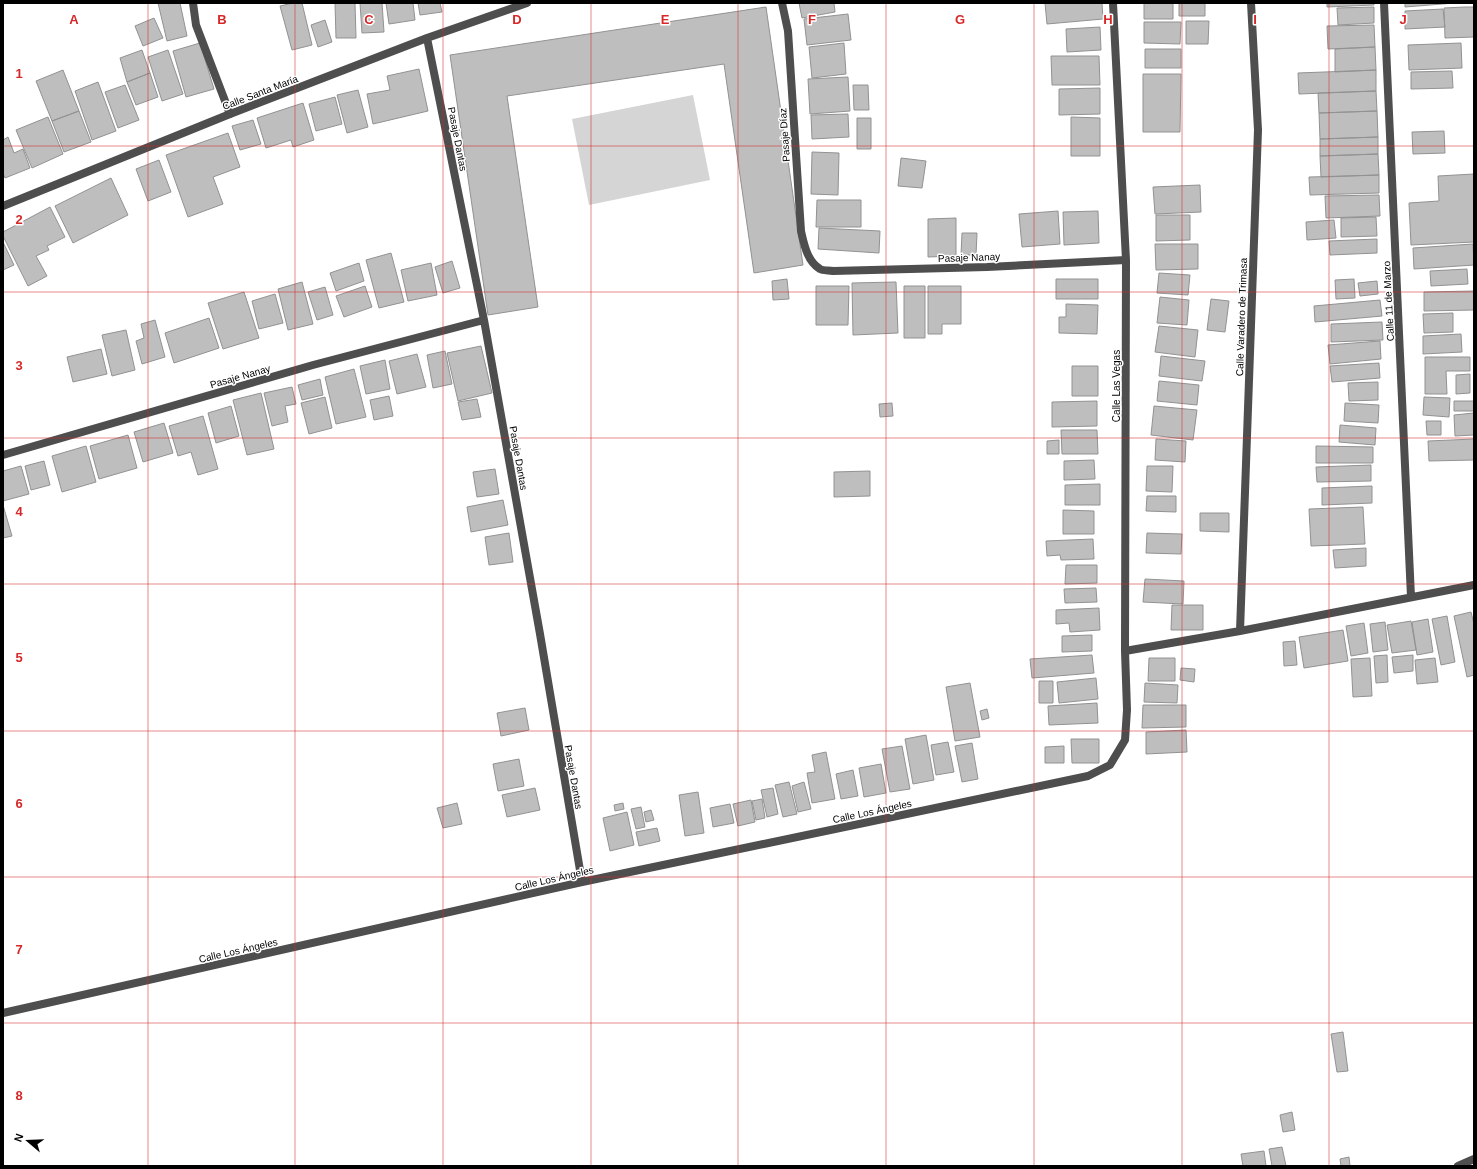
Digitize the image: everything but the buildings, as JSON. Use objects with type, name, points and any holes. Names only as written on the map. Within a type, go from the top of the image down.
[{"type":"street","points":[[193,3],[196,25],[230,114]]},
{"type":"street","name":"Calle Santa María","points":[[3,206],[230,114],[428,38],[527,3]]},
{"type":"street","name":"Pasaje Díaz","points":[[782,3],[788,31],[800,231],[805,248],[814,264]]},
{"type":"street","name":"Calle Las Vegas","points":[[1110,765],[1124,740],[1127,710],[1125,651],[1126,260],[1113,3]]},
{"type":"street","name":"Calle Varadero de Trimasa","points":[[1240,631],[1258,130],[1251,3]]},
{"type":"street","name":"Calle 11 de Marzo","points":[[1384,3],[1411,598]]},
{"type":"street","name":"Pasaje Dantas","points":[[428,38],[484,320],[540,634],[582,882]]},
{"type":"street","name":"Pasaje Nanay","points":[[814,264],[821,270],[833,271],[987,267],[1126,260]]},
{"type":"street","name":"Pasaje Nanay","points":[[3,455],[313,365],[484,320]]},
{"type":"street","points":[[1125,651],[1240,631],[1474,585]]},
{"type":"street","name":"Calle Los Ángeles","points":[[3,1013],[582,882],[1088,776],[1110,765]]},
{"type":"street","points":[[1458,1166],[1474,1159]]},
{"type":"shaded area","points":[[693,95],[710,180],[589,205],[572,119]]}]
